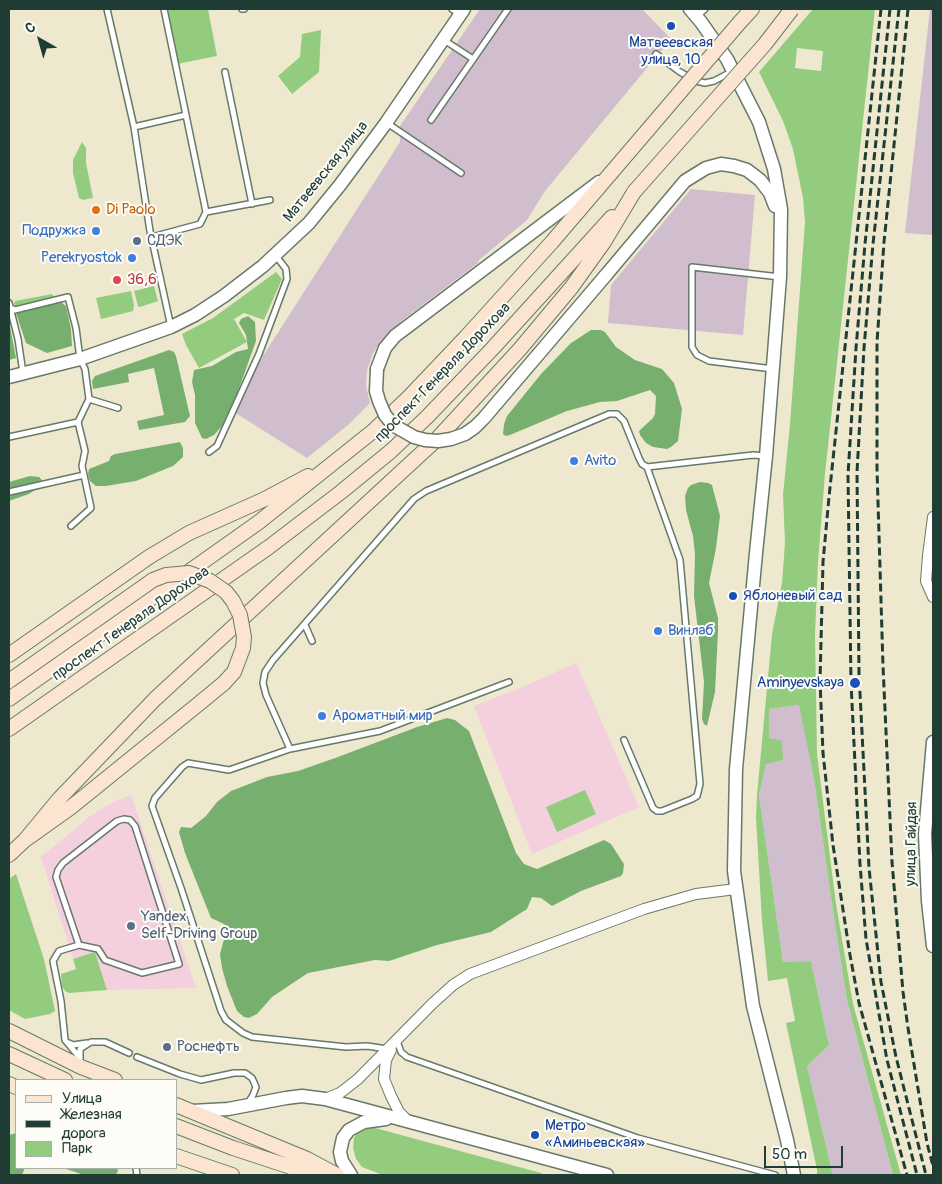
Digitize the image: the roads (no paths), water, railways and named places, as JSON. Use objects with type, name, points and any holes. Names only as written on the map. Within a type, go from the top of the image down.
[{"type":"main road","name":"проспект Генерала Дорохова","points":[[9,699],[259,522],[372,432],[408,398],[466,337],[552,242],[752,9]]},
{"type":"main road","name":"проспект Генерала Дорохова","points":[[9,729],[269,547],[341,492],[427,417],[493,348],[634,192],[764,44],[792,9]]},
{"type":"main road","points":[[25,840],[58,799],[155,699],[437,439],[520,349],[571,288],[604,242],[634,192]]},
{"type":"main road","points":[[9,655],[148,557],[189,533],[265,499],[344,456]]},
{"type":"main road","points":[[9,681],[153,580],[166,575],[189,573],[210,581],[226,592],[233,600],[240,615],[244,636],[242,653],[234,672],[224,683],[70,808],[25,840],[9,855]]},
{"type":"main road","points":[[9,1031],[81,1062],[112,1079]]},
{"type":"main road","points":[[9,1054],[63,1079]]},
{"type":"main road","points":[[178,1106],[307,1160],[337,1175]]},
{"type":"main road","points":[[178,1127],[315,1175]]},
{"type":"main road","points":[[178,1157],[204,1170],[232,1175]]},
{"type":"street","name":"Матвеевская улица","points":[[9,377],[80,359],[172,327],[196,315],[224,296],[276,256],[309,223],[340,185],[444,40],[459,11]]},
{"type":"street","points":[[697,11],[727,59],[759,122],[774,169],[781,209],[780,277],[773,369],[736,769],[734,871],[753,1006],[794,1175]]},
{"type":"street","points":[[611,173],[395,336],[381,356],[377,368],[376,391],[385,415],[393,425],[414,437],[438,441],[465,434],[475,427],[685,182],[697,173],[721,164],[747,170],[760,180],[770,193],[777,210],[782,233]]},
{"type":"street","points":[[933,517],[926,581],[933,597]]},
{"type":"street","name":"улица Гайдая","points":[[933,742],[925,834],[933,946]]},
{"type":"street","points":[[325,1099],[340,1093],[358,1079],[453,985],[470,974],[644,909],[696,894],[736,889]]},
{"type":"street","points":[[396,1040],[386,1060],[384,1079],[390,1096],[399,1112],[409,1122]]},
{"type":"street","points":[[192,1111],[228,1109],[247,1104],[294,1097],[325,1099],[607,1175]]},
{"type":"street","points":[[351,1175],[342,1161],[340,1152],[343,1138],[349,1130],[364,1122],[392,1118]]},
{"type":"lane","points":[[108,9],[134,126],[152,237],[172,327]]},
{"type":"lane","points":[[152,237],[200,224],[206,212],[164,9]]},
{"type":"lane","points":[[430,120],[508,9]]},
{"type":"lane","points":[[444,40],[473,59]]},
{"type":"lane","points":[[656,54],[680,72],[705,84],[733,72]]},
{"type":"lane","points":[[225,72],[252,204]]},
{"type":"lane","points":[[134,126],[186,115]]},
{"type":"lane","points":[[386,122],[461,173]]},
{"type":"lane","points":[[206,212],[270,200]]},
{"type":"lane","points":[[209,452],[217,446],[260,354],[287,279],[286,269],[276,256]]},
{"type":"lane","points":[[773,369],[709,361],[697,355],[692,347],[692,267],[780,277]]},
{"type":"lane","points":[[9,306],[15,310],[68,297],[76,328],[80,359],[85,370],[89,399],[78,422],[85,451],[82,466],[91,508],[71,526]]},
{"type":"lane","points":[[9,306],[23,373]]},
{"type":"lane","points":[[89,399],[118,408]]},
{"type":"lane","points":[[290,749],[264,689],[264,677],[267,667],[405,508],[426,491],[614,414],[621,416],[639,458],[647,467],[680,560],[700,784],[697,796],[662,812],[656,811],[653,808],[624,740]]},
{"type":"lane","points":[[9,437],[78,422]]},
{"type":"lane","points":[[647,467],[752,455],[766,456]]},
{"type":"lane","points":[[9,492],[84,475]]},
{"type":"lane","points":[[305,625],[312,641]]},
{"type":"lane","points":[[388,1049],[367,1046],[346,1047],[252,1036],[242,1033],[226,1020],[220,1012],[181,888],[152,806],[155,798],[182,767],[191,763],[229,770],[290,749],[380,731],[509,682]]},
{"type":"lane","points":[[79,946],[56,877],[58,870],[63,863],[117,821],[130,820],[134,826],[179,964],[142,973],[105,960],[98,949],[79,946],[59,951],[53,961],[61,1001],[65,1040],[81,1062]]},
{"type":"lane","points":[[65,1040],[74,1046],[91,1042],[105,1042],[129,1053]]},
{"type":"lane","points":[[396,1040],[400,1052],[407,1057],[638,1138],[775,1175]]},
{"type":"lane","points":[[81,1062],[80,1049],[91,1042]]},
{"type":"lane","points":[[137,1057],[201,1080],[234,1073],[245,1073],[252,1078],[256,1087],[247,1104]]},
{"type":"railway","points":[[881,9],[823,562],[820,681],[823,753],[833,845],[850,955],[859,1003],[907,1175]]},
{"type":"railway","points":[[890,9],[865,244],[848,475],[851,683],[860,864],[866,939],[887,1060],[917,1175]]},
{"type":"railway","points":[[899,9],[873,244],[864,348],[857,472],[859,674],[869,868],[881,982],[896,1057],[926,1175]]},
{"type":"railway","points":[[908,9],[884,242],[877,342],[877,469],[883,666],[892,862],[903,992],[927,1143],[933,1166]]},
{"type":"place","name":"Матвеевская улица, 10","points":[[671,26]]},
{"type":"place","name":"Di Paolo","points":[[96,210]]},
{"type":"place","name":"Подружка","points":[[96,231]]},
{"type":"place","name":"СДЭК","points":[[137,241]]},
{"type":"place","name":"Perekryostok","points":[[132,258]]},
{"type":"place","name":"36,6","points":[[117,280]]},
{"type":"place","name":"Avito","points":[[574,461]]},
{"type":"place","name":"Яблоневый сад","points":[[733,596]]},
{"type":"place","name":"Винлаб","points":[[658,631]]},
{"type":"place","name":"Aminyevskaya","points":[[855,683]]},
{"type":"place","name":"Ароматный мир","points":[[322,716]]},
{"type":"place","name":"Yandex Self-Driving Group","points":[[131,926]]},
{"type":"place","name":"Роснефть","points":[[167,1047]]},
{"type":"place","name":"Метро «Аминьевская»","points":[[535,1135]]}]
